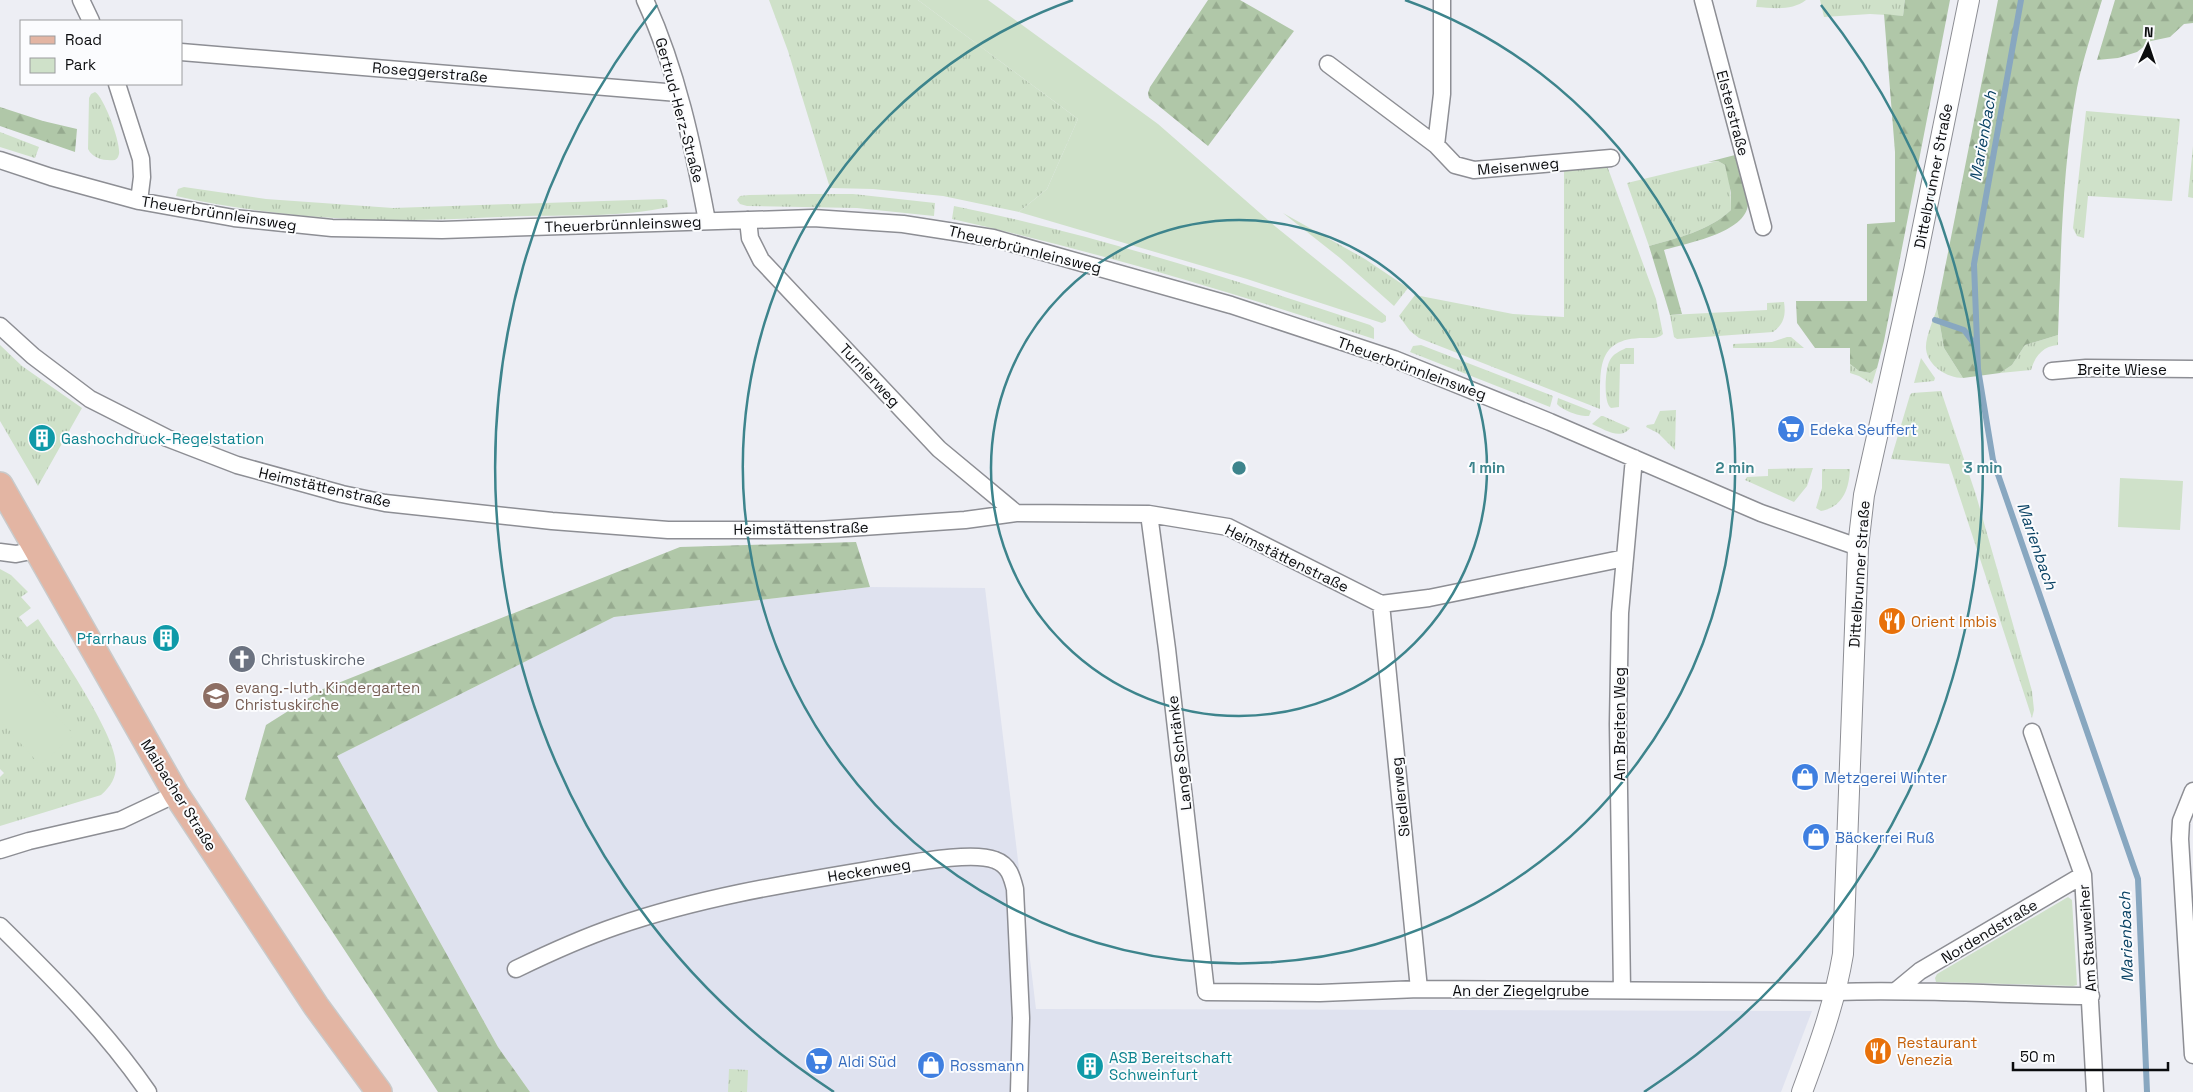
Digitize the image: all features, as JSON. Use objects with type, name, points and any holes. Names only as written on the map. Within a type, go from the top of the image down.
[{"type":"main road","name":"Maibacher Straße","points":[[0,485],[176,794],[316,1006],[379,1092]]},
{"type":"street","points":[[81,0],[91,20]]},
{"type":"street","name":"Gertrud-Herz-Straße","points":[[645,0],[656,24],[678,93],[693,150],[707,221]]},
{"type":"street","points":[[1436,144],[1442,94],[1442,0]]},
{"type":"street","name":"Elsterstraße","points":[[1702,0],[1763,227]]},
{"type":"street","name":"Dittelbrunner Straße","points":[[1802,1092],[1826,1029],[1836,992],[1843,954],[1858,547],[1864,495],[1914,272],[1969,0]]},
{"type":"street","name":"Roseggerstraße","points":[[182,52],[678,93]]},
{"type":"street","name":"Meisenweg","points":[[1328,64],[1436,144],[1455,165],[1474,170],[1611,158]]},
{"type":"street","points":[[118,85],[142,158],[139,201]]},
{"type":"street","name":"Theuerbrünnleinsweg","points":[[0,160],[69,182],[139,201],[234,218],[332,228],[381,230],[813,218],[862,219],[993,238],[1231,305],[1394,359],[1481,393],[1760,513],[1858,547]]},
{"type":"street","name":"Turnierweg","points":[[748,220],[750,238],[761,260],[939,449],[1016,513]]},
{"type":"street","name":"Heimstättenstraße","points":[[0,326],[33,356],[90,399],[167,438],[237,465],[342,494],[385,503],[552,522],[668,530],[818,530],[965,520],[1016,513],[1149,514],[1228,527],[1381,604]]},
{"type":"street","name":"Breite Wiese","points":[[2052,371],[2086,368],[2193,369]]},
{"type":"street","name":"Am Breiten Weg","points":[[1622,990],[1618,724],[1620,613],[1634,458]]},
{"type":"street","name":"Lange Schränke","points":[[1149,514],[1167,649],[1206,992]]},
{"type":"street","points":[[0,552],[16,554],[36,550]]},
{"type":"street","points":[[1381,604],[1429,598],[1625,558]]},
{"type":"street","name":"Siedlerweg","points":[[1381,604],[1419,989]]},
{"type":"street","name":"Am Stauweiher","points":[[2032,732],[2083,875],[2095,1092]]},
{"type":"street","points":[[2193,792],[2181,821],[2182,873],[2189,912],[2193,1055]]},
{"type":"street","points":[[0,850],[38,838],[121,820],[176,794]]},
{"type":"street","name":"Heckenweg","points":[[516,969],[560,948],[617,926],[759,888],[936,860],[968,857],[994,859],[1004,864],[1011,874],[1015,890],[1021,1018],[1019,1092]]},
{"type":"street","name":"Nordendstraße","points":[[1897,990],[1920,972],[2083,875]]},
{"type":"street","points":[[0,926],[61,986],[137,1075],[148,1092]]},
{"type":"street","name":"An der Ziegelgrube","points":[[1206,992],[1320,993],[1419,989],[1836,992]]},
{"type":"street","points":[[1836,992],[1897,990],[1938,993],[2091,996]]},
{"type":"shaded area","points":[[870,587],[985,588],[1036,1009],[1812,1011],[1781,1092],[530,1092],[498,1047],[337,756],[614,617]]},
{"type":"green space","points":[[769,0],[918,0],[1078,119],[1047,189],[1019,212],[943,196],[873,189],[830,188],[788,51]]},
{"type":"green space","points":[[918,0],[988,0],[1158,124],[1276,227],[1386,316],[1386,321],[1382,323],[1247,279],[1019,212],[1047,189],[1078,119]]},
{"type":"green space","points":[[1208,0],[1240,0],[1294,31],[1208,146],[1149,98],[1148,93],[1150,87]]},
{"type":"green space","points":[[1757,0],[1806,0],[1795,6],[1776,8],[1756,7]]},
{"type":"green space","points":[[1820,0],[1905,0],[1903,16],[1870,14],[1824,17]]},
{"type":"green space","points":[[1905,0],[1950,0],[1884,341],[1877,368],[1870,373],[1859,371],[1850,364],[1850,348],[1815,348],[1797,323],[1796,301],[1867,301],[1867,224],[1895,222],[1895,152],[1884,14],[1903,16]]},
{"type":"green space","points":[[1998,0],[2102,0],[2082,66],[2068,149],[2063,211],[2058,335],[2025,345],[2012,365],[2000,373],[1963,378],[1944,348],[1937,308]]},
{"type":"green space","points":[[2115,0],[2193,0],[2193,23],[2184,24],[2170,37],[2151,41],[2137,52],[2118,58],[2097,60]]},
{"type":"green space","points":[[95,92],[103,102],[115,131],[119,154],[115,160],[100,159],[88,149],[89,98]]},
{"type":"green space","points":[[0,107],[43,121],[77,129],[75,152],[0,126]]},
{"type":"green space","points":[[2086,111],[2180,119],[2172,201],[2088,196],[2084,238],[2077,236],[2073,228]]},
{"type":"green space","points":[[0,132],[39,147],[35,158],[0,147]]},
{"type":"green space","points":[[2193,146],[2193,198],[2188,197]]},
{"type":"green space","points":[[1735,155],[1747,192],[1748,204],[1745,214],[1727,229],[1714,235],[1664,250],[1682,314],[1670,315],[1649,246],[1703,229],[1731,210],[1731,193],[1725,165],[1718,161],[1708,162]]},
{"type":"green space","points":[[1718,161],[1725,165],[1727,171],[1731,210],[1703,229],[1649,246],[1627,183]]},
{"type":"green space","points":[[1606,163],[1656,299],[1663,334],[1654,338],[1628,340],[1616,344],[1608,351],[1601,370],[1600,409],[1419,338],[1410,331],[1399,316],[1415,295],[1513,314],[1564,317],[1564,166]]},
{"type":"green space","points":[[184,187],[266,199],[393,208],[663,199],[667,200],[668,207],[598,215],[428,220],[354,219],[294,215],[234,207],[176,196],[178,189]]},
{"type":"green space","points":[[853,194],[935,203],[934,216],[857,208],[747,206],[740,204],[737,200],[740,196],[749,195]]},
{"type":"green space","points":[[954,206],[1059,230],[1216,275],[1370,325],[1374,328],[1374,339],[1270,305],[1112,259],[952,219]]},
{"type":"green space","points":[[1283,213],[1365,259],[1408,288],[1394,306],[1340,258]]},
{"type":"green space","points":[[1784,302],[1785,311],[1783,319],[1780,326],[1773,332],[1677,339],[1674,337],[1670,315],[1767,310],[1767,303]]},
{"type":"green space","points":[[1937,308],[1944,348],[1963,378],[1951,376],[1939,370],[1930,361],[1926,349],[1927,339]]},
{"type":"green space","points":[[2058,335],[2058,345],[2048,347],[2040,353],[2031,370],[2000,373],[2012,365],[2025,345]]},
{"type":"green space","points":[[1791,337],[1804,348],[1733,348],[1733,344],[1772,342]]},
{"type":"green space","points":[[0,345],[22,366],[82,408],[38,486],[0,421]]},
{"type":"green space","points":[[1421,345],[1553,396],[1550,407],[1410,352],[1413,346]]},
{"type":"green space","points":[[1626,348],[1634,348],[1634,364],[1620,364],[1619,407],[1611,408],[1608,405],[1606,393],[1608,364],[1613,356]]},
{"type":"green space","points":[[1921,358],[1935,378],[1934,381],[1914,383]]},
{"type":"green space","points":[[1850,364],[1859,371],[1870,373],[1877,368],[1872,384],[1850,373]]},
{"type":"green space","points":[[1941,391],[1976,495],[2032,691],[2034,710],[2032,718],[1949,464],[1891,459],[1910,395],[1912,393]]},
{"type":"green space","points":[[1558,398],[1591,411],[1589,416],[1563,409],[1557,404]]},
{"type":"green space","points":[[1676,410],[1675,450],[1658,433],[1646,427],[1647,425],[1654,424],[1660,411]]},
{"type":"green space","points":[[1601,416],[1630,428],[1622,434],[1617,434],[1592,424]]},
{"type":"green space","points":[[1813,468],[1807,486],[1794,502],[1745,480],[1747,477],[1768,476],[1768,469]]},
{"type":"green space","points":[[1822,469],[1850,469],[1846,490],[1840,501],[1835,506],[1821,511],[1816,508],[1822,488]]},
{"type":"green space","points":[[2120,478],[2183,481],[2180,530],[2118,527]]},
{"type":"green space","points":[[856,542],[870,587],[614,617],[337,756],[498,1047],[530,1092],[438,1092],[245,799],[266,725],[323,689],[680,547]]},
{"type":"green space","points":[[0,569],[11,575],[28,592],[21,597],[31,608],[19,617],[27,627],[38,619],[97,713],[114,752],[116,765],[112,781],[101,795],[0,826],[0,777],[4,773],[0,769]]},
{"type":"green space","points":[[0,654],[74,735],[40,765],[0,720]]},
{"type":"green space","points":[[2068,897],[2072,900],[2077,985],[1936,982],[1937,974]]},
{"type":"green space","points":[[729,1069],[748,1070],[747,1092],[728,1092]]},
{"type":"waterway","name":"Marienbach","points":[[2021,0],[1974,264],[1978,369],[1993,460],[2138,879],[2147,1092]]},
{"type":"waterway","points":[[1935,320],[1964,330],[1976,346]]},
{"type":"place","name":"Edeka Seuffert","points":[[1791,429]]},
{"type":"place","name":"Gashochdruck-Regelstation","points":[[42,438]]},
{"type":"place","name":"Orient Imbis","points":[[1892,621]]},
{"type":"place","name":"Pfarrhaus","points":[[166,638]]},
{"type":"place","name":"Christuskirche","points":[[242,659]]},
{"type":"place","name":"evang.-luth. Kindergarten Christuskirche","points":[[216,696]]},
{"type":"place","name":"Metzgerei Winter","points":[[1805,777]]},
{"type":"place","name":"Bäckerrei Ruß","points":[[1816,837]]},
{"type":"place","name":"Restaurant Venezia","points":[[1878,1051]]},
{"type":"place","name":"Aldi Süd","points":[[819,1061]]},
{"type":"place","name":"Rossmann","points":[[931,1065]]},
{"type":"place","name":"ASB Bereitschaft Schweinfurt","points":[[1090,1066]]}]
